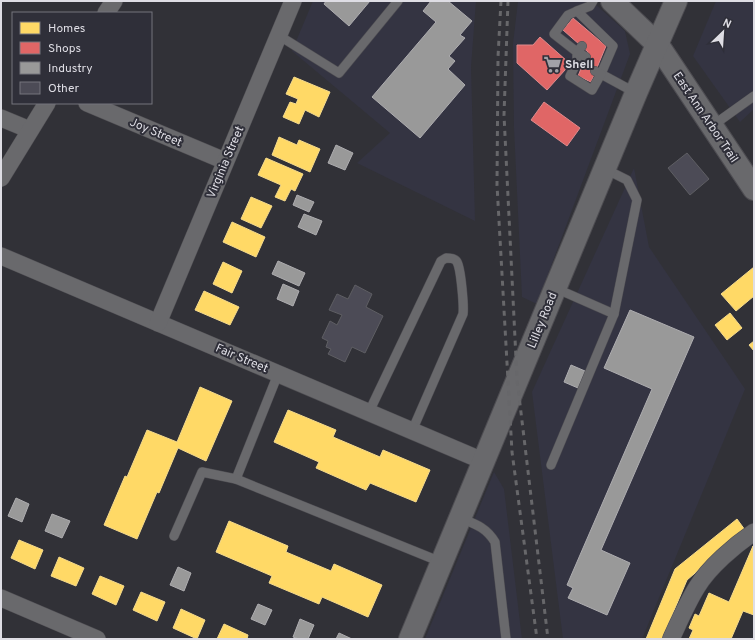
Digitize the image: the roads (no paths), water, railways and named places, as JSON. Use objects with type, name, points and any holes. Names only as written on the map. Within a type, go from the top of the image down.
[{"type":"street","points":[[107,12],[114,1]]},
{"type":"street","name":"Virginia Street","points":[[158,323],[293,1]]},
{"type":"street","name":"East Ann Arbor Trail","points":[[612,1],[658,45],[754,189]]},
{"type":"street","name":"Lilley Road","points":[[410,639],[636,93],[676,1]]},
{"type":"street","points":[[1,178],[46,104]]},
{"type":"street","name":"Joy Street","points":[[90,104],[225,161]]},
{"type":"street","points":[[1,118],[30,130]]},
{"type":"street","name":"Fair Street","points":[[1,256],[483,461]]},
{"type":"street","points":[[671,639],[697,586],[717,562],[754,532]]},
{"type":"street","points":[[1,598],[78,635],[97,639]]},
{"type":"lane","points":[[278,35],[339,73],[398,1]]},
{"type":"lane","points":[[578,11],[587,25],[613,46],[600,68],[592,90],[570,76],[582,61],[580,49],[554,34],[568,15],[590,6],[593,1]]},
{"type":"lane","points":[[600,68],[636,93]]},
{"type":"lane","points":[[712,126],[754,96]]},
{"type":"lane","points":[[551,466],[614,314],[637,200],[627,180],[605,169]]},
{"type":"lane","points":[[369,412],[441,261],[446,258],[452,258],[457,262],[464,307],[463,314],[412,431]]},
{"type":"lane","points":[[555,288],[614,314]]},
{"type":"lane","points":[[236,479],[278,374]]},
{"type":"lane","points":[[174,536],[202,472],[236,479],[441,562]]},
{"type":"lane","points":[[460,518],[481,527],[490,534],[495,542],[506,639]]},
{"type":"railway","points":[[501,1],[498,57],[497,185],[512,452],[537,639]]},
{"type":"railway","points":[[508,1],[504,115],[517,379],[548,639]]},
{"type":"place","name":"Shell","points":[[552,64]]}]
